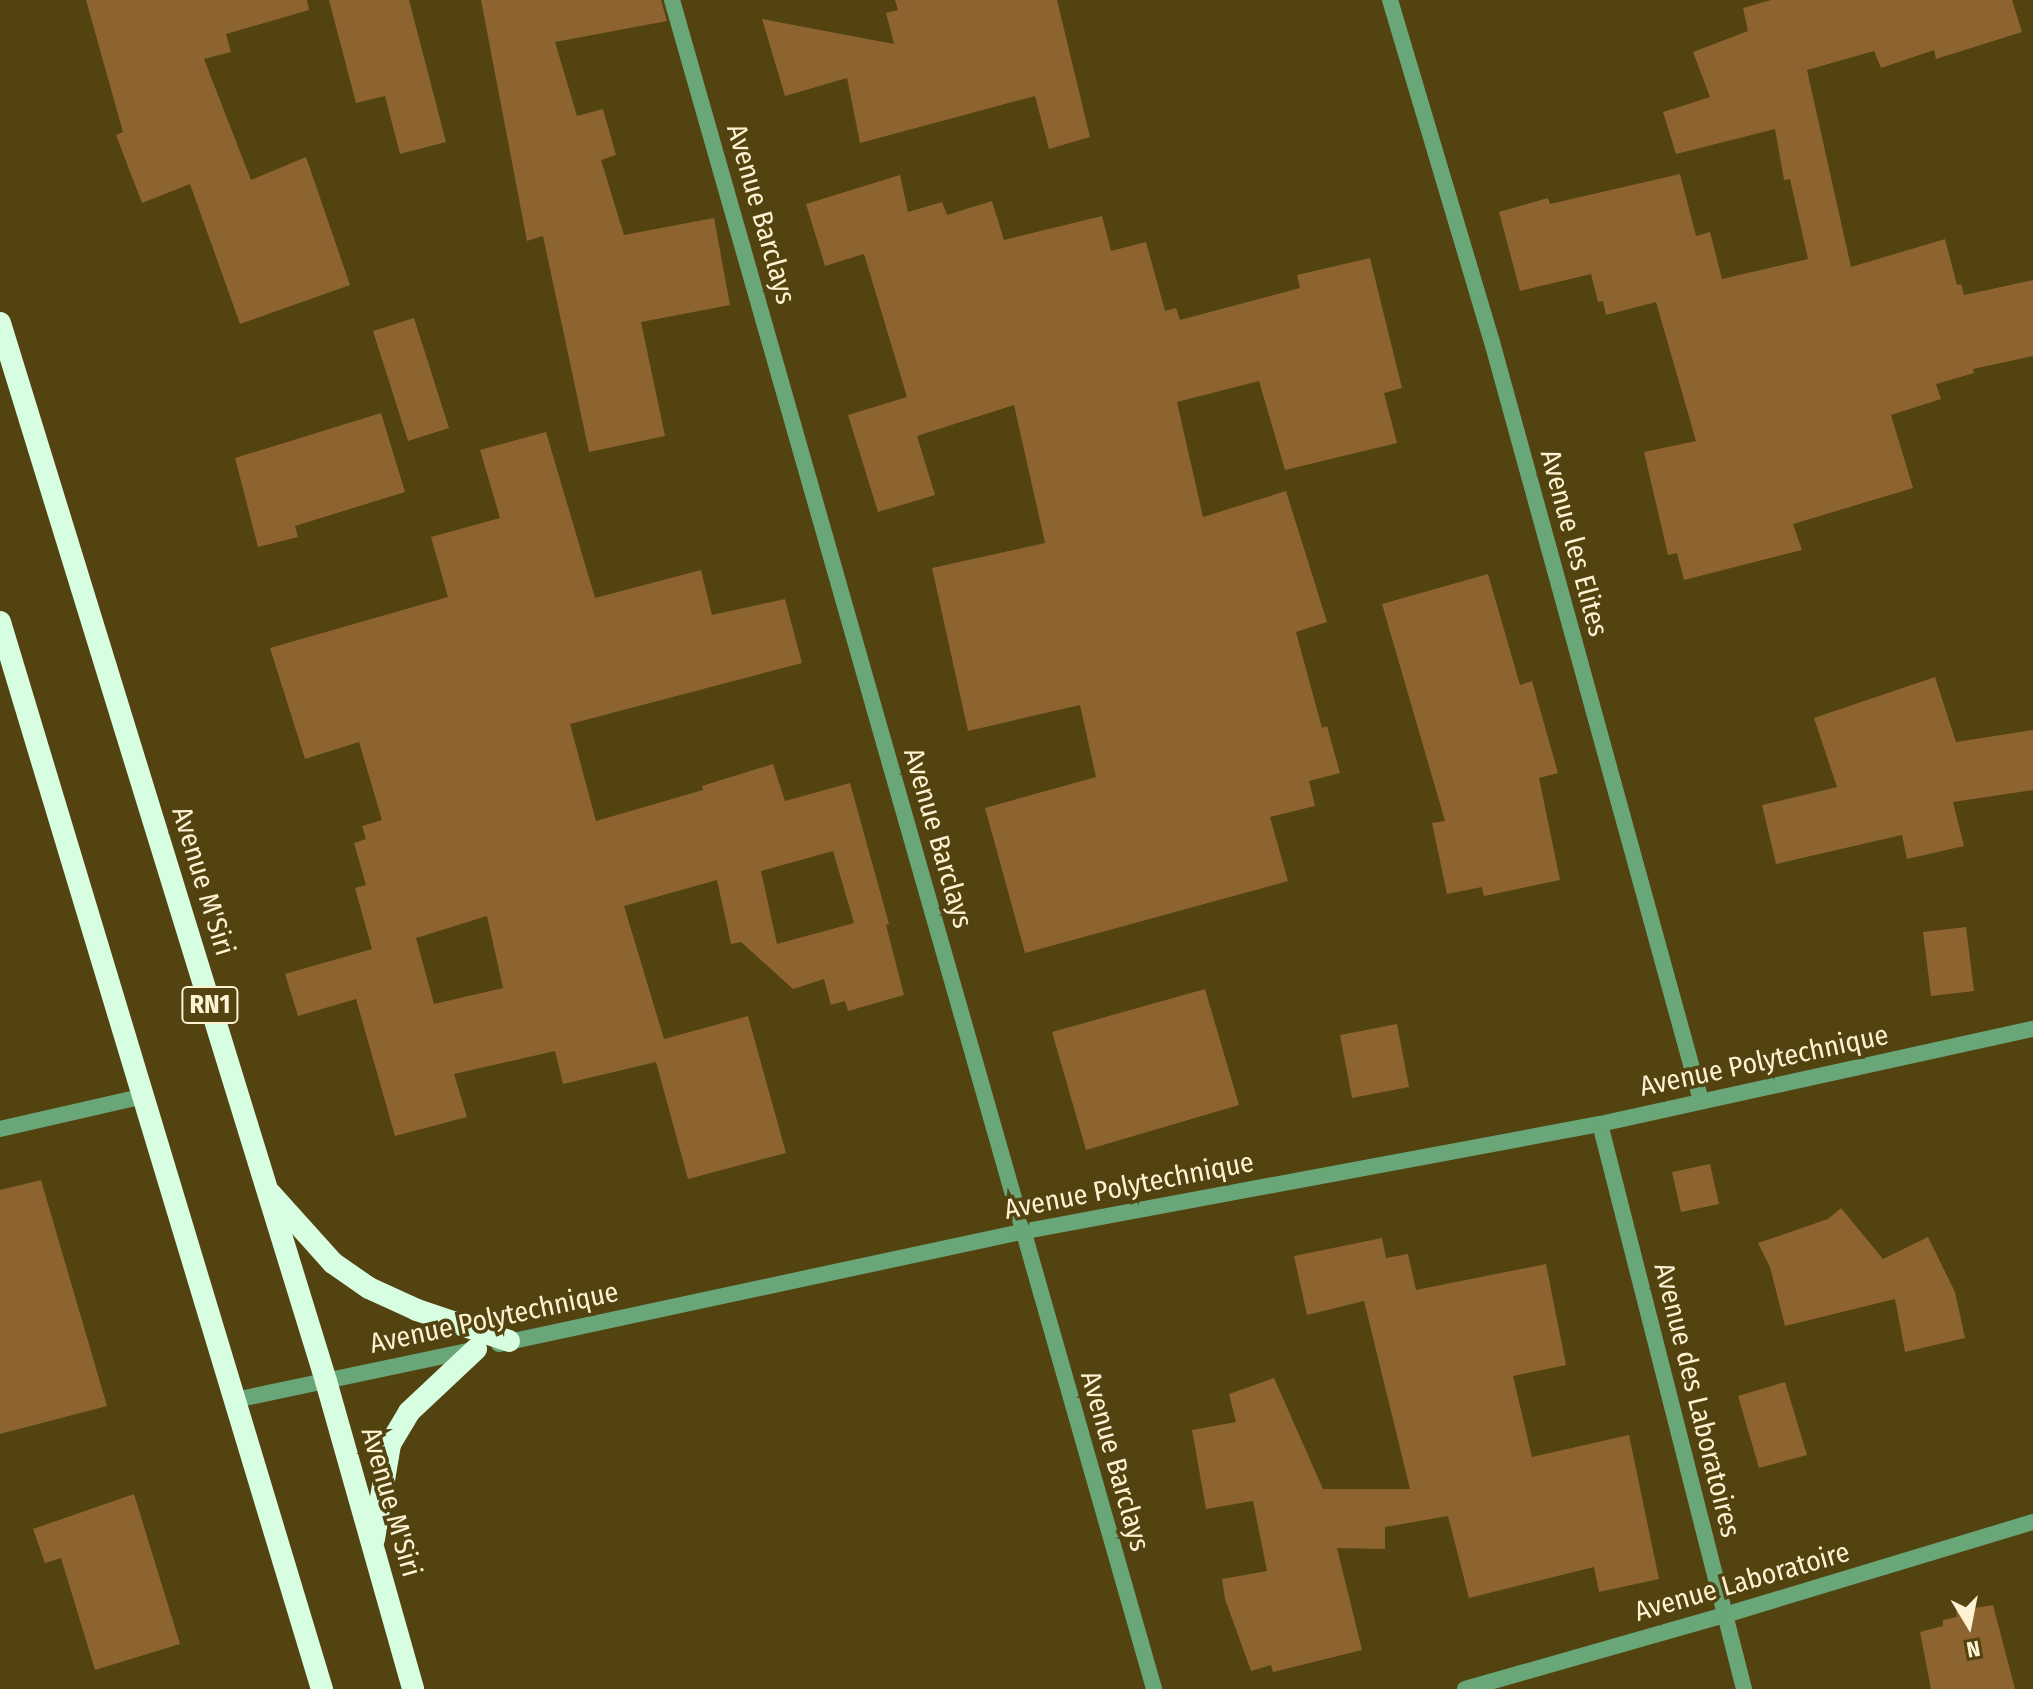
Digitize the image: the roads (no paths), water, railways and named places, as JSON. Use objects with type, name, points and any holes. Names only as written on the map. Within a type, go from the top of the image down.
[{"type":"highway","name":"Avenue M'Siri","points":[[0,323],[326,1381],[413,1689]]},
{"type":"highway","points":[[0,622],[322,1689]]},
{"type":"highway","points":[[267,1190],[333,1263],[369,1288],[417,1310],[509,1341]]},
{"type":"highway","points":[[373,1548],[390,1444],[409,1412],[476,1349]]},
{"type":"street","name":"Avenue Barclays","points":[[672,0],[1021,1232],[1154,1689]]},
{"type":"street","name":"Avenue les Elites","points":[[1390,0],[1492,342],[1701,1101]]},
{"type":"street","name":"Avenue Polytechnique","points":[[235,1400],[1021,1232],[1600,1124],[2033,1029]]},
{"type":"street","points":[[0,1129],[144,1096]]},
{"type":"street","name":"Avenue des Laboratoires","points":[[1600,1124],[1744,1689]]},
{"type":"street","name":"Avenue Laboratoire","points":[[1465,1689],[2033,1522]]}]
